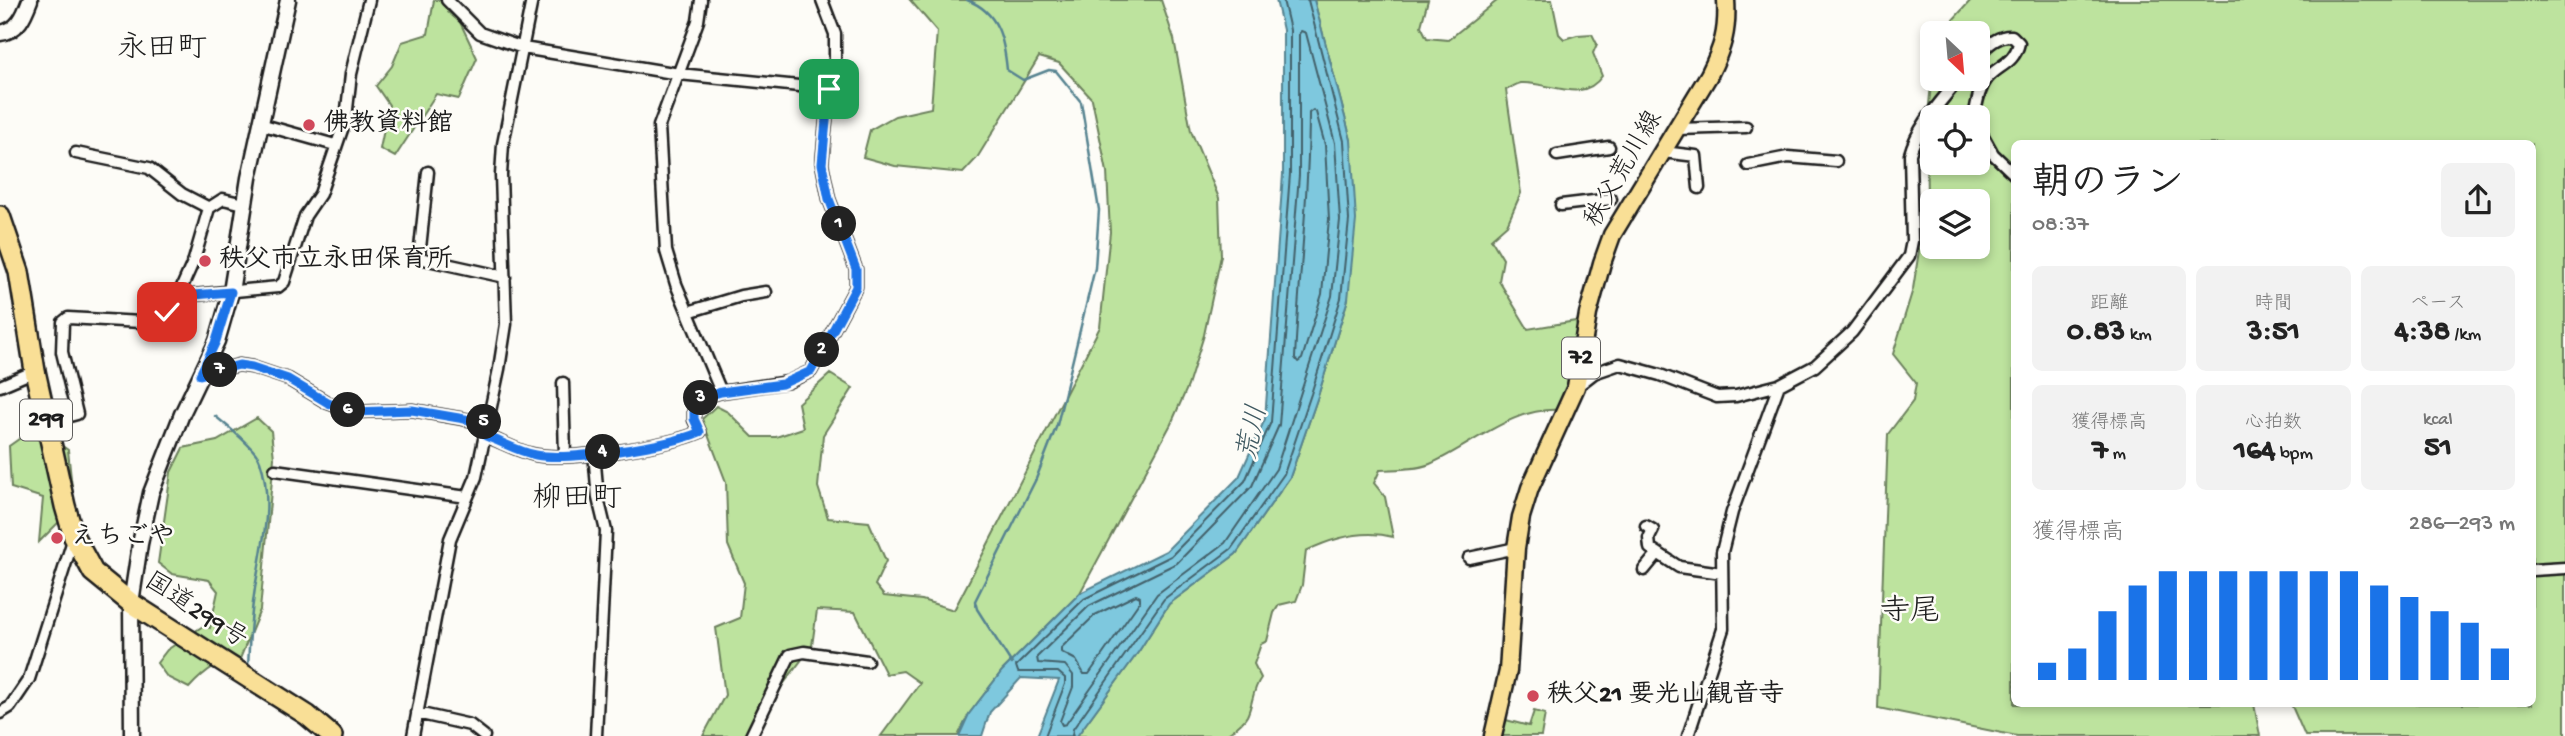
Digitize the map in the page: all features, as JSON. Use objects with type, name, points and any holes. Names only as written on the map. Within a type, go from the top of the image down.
[{"type":"highway","name":"国道299号","points":[[0,216],[19,272],[35,371],[74,537],[93,572],[131,603],[307,715],[332,736]]},
{"type":"main road","name":"秩父荒川線","points":[[1493,736],[1508,671],[1516,548],[1521,517],[1530,488],[1576,387],[1588,314],[1612,234],[1678,129],[1722,49],[1727,24],[1726,0]]},
{"type":"street","points":[[0,33],[6,33],[21,21],[30,0]]},
{"type":"street","points":[[132,736],[131,603],[150,493],[216,341],[231,292],[244,204],[288,0]]},
{"type":"street","points":[[177,298],[278,286],[284,282],[306,216],[320,194],[346,118],[351,74],[369,0]]},
{"type":"street","points":[[447,0],[480,33],[523,48],[679,74],[829,89]]},
{"type":"street","points":[[414,736],[450,539],[476,477],[499,369],[506,324],[501,175],[503,144],[532,0]]},
{"type":"street","points":[[701,0],[698,21],[659,126],[666,251],[676,284],[721,392]]},
{"type":"street","points":[[486,436],[535,455],[594,453],[683,440],[700,432],[694,419],[694,408],[701,398],[721,392],[782,384],[811,371],[856,287],[856,269],[829,199],[822,164],[829,89],[835,63],[835,34],[822,0]]},
{"type":"street","points":[[1990,44],[2005,35],[2012,36],[2019,43],[2008,64],[1990,75]]},
{"type":"street","points":[[1576,387],[1594,373],[1620,363],[1717,397],[1736,396],[1779,384],[1815,366],[1852,332],[1909,256],[1912,241],[1910,154],[1913,142],[1923,125],[1950,91]]},
{"type":"street","points":[[260,124],[335,145]]},
{"type":"street","points":[[1678,129],[1746,127]]},
{"type":"street","points":[[1557,155],[1609,147]]},
{"type":"street","points":[[1990,149],[2011,171]]},
{"type":"street","points":[[1663,152],[1696,156],[1699,188]]},
{"type":"street","points":[[76,153],[149,168],[182,194],[209,208]]},
{"type":"street","points":[[1748,165],[1788,157],[1836,161]]},
{"type":"street","points":[[428,172],[419,258],[505,277]]},
{"type":"street","points":[[47,422],[77,414],[62,352],[64,322],[68,318],[141,322],[167,312],[177,298],[194,260],[209,208],[223,199],[244,204]]},
{"type":"street","points":[[1561,205],[1611,200]]},
{"type":"street","points":[[688,312],[741,296],[766,292]]},
{"type":"street","points":[[200,375],[239,365],[252,367],[288,379],[328,403],[354,412],[412,410],[488,423]]},
{"type":"street","points":[[0,386],[35,371]]},
{"type":"street","points":[[563,383],[565,455]]},
{"type":"street","points":[[1688,736],[1723,629],[1721,552],[1732,512],[1779,384]]},
{"type":"street","points":[[594,453],[598,498],[607,531],[596,736]]},
{"type":"street","points":[[275,471],[467,498]]},
{"type":"street","points":[[1646,526],[1653,530],[1649,538],[1650,548],[1679,567],[1722,573]]},
{"type":"street","points":[[0,713],[10,708],[29,679],[74,537]]},
{"type":"street","points":[[1469,558],[1516,548]]},
{"type":"street","points":[[1644,570],[1658,553]]},
{"type":"street","points":[[2536,570],[2565,568]]},
{"type":"street","points":[[751,736],[790,655],[804,652],[867,661]]},
{"type":"street","points":[[417,712],[470,725],[484,736]]},
{"type":"green space","points":[[434,0],[450,0],[448,12],[460,22],[477,58],[459,99],[436,94],[395,157],[380,149],[389,105],[376,86],[392,66],[402,42],[428,34]]},
{"type":"green space","points":[[910,0],[1161,0],[1174,39],[1191,131],[1219,198],[1221,256],[1204,335],[1188,386],[1171,424],[1080,593],[1002,671],[969,714],[958,736],[881,736],[920,683],[903,671],[886,674],[855,612],[817,610],[812,646],[744,736],[703,736],[725,695],[716,628],[740,618],[744,583],[728,545],[726,482],[702,419],[716,406],[728,412],[753,437],[776,437],[803,428],[798,403],[830,374],[853,388],[823,435],[818,487],[828,518],[869,522],[886,561],[875,585],[884,596],[922,600],[954,610],[1100,327],[1110,232],[1107,172],[1092,99],[1059,63],[1039,57],[977,158],[963,173],[895,166],[863,157],[870,130],[895,116],[931,108],[937,31]]},
{"type":"green space","points":[[1314,0],[1428,0],[1421,26],[1427,38],[1448,40],[1498,0],[1552,0],[1559,34],[1564,39],[1592,34],[1597,44],[1593,53],[1602,76],[1594,85],[1585,89],[1564,90],[1521,83],[1506,90],[1521,193],[1507,225],[1491,239],[1503,259],[1499,281],[1528,329],[1576,321],[1580,338],[1561,410],[1526,414],[1424,466],[1380,470],[1374,483],[1385,497],[1393,537],[1359,534],[1327,542],[1306,551],[1302,585],[1296,601],[1279,605],[1274,613],[1267,641],[1261,644],[1254,664],[1261,678],[1247,716],[1225,736],[1077,736],[1139,651],[1169,604],[1236,554],[1290,477],[1318,396],[1348,299],[1351,140]]},
{"type":"green space","points":[[1971,0],[2565,0],[2565,736],[2305,736],[2292,707],[2536,707],[2536,140],[2011,140],[2011,707],[2255,707],[2260,736],[2017,736],[1878,708],[1888,434],[1913,401],[1916,383],[1893,354],[1913,289],[1920,244],[1920,259],[1990,259],[1990,189],[1927,189],[1927,175],[1990,175],[1990,105],[1929,105],[1930,91],[1990,91],[1990,21],[1952,21]]},
{"type":"green space","points":[[257,418],[271,431],[274,458],[260,610],[240,659],[219,664],[189,688],[167,677],[157,663],[167,650],[203,626],[210,628],[218,591],[209,580],[172,574],[158,563],[171,472],[183,448],[217,441]]},
{"type":"green space","points":[[36,427],[68,450],[74,507],[39,542],[43,498],[11,488],[9,446]]},
{"type":"green space","points":[[1534,711],[1545,714],[1541,736],[1502,736],[1506,720],[1529,726]]},
{"type":"water","points":[[1276,0],[1314,0],[1351,140],[1356,220],[1348,299],[1290,477],[1236,554],[1169,604],[1139,651],[1077,736],[1037,736],[1059,680],[1021,678],[990,712],[982,736],[959,736],[969,714],[1002,671],[1080,593],[1166,551],[1239,477],[1265,419],[1283,174],[1283,30]]},
{"type":"waterway","points":[[967,0],[986,12],[998,28],[1007,70],[1023,80],[1049,70],[1056,71],[1081,102],[1099,210],[1095,268],[1057,425],[1036,479],[975,601],[977,609],[1012,664]]},
{"type":"waterway","points":[[215,416],[258,456],[264,476],[265,524],[252,608],[248,668]]},
{"type":"place","name":"佛教資料館","points":[[309,125]]},
{"type":"place","name":"秩父市立永田保育所","points":[[205,261]]},
{"type":"place","name":"えちごや","points":[[57,538]]},
{"type":"place","name":"秩父21 要光山観音寺","points":[[1533,696]]},
{"type":"district","name":"永田町","points":[[162,50]]},
{"type":"district","name":"柳田町","points":[[577,500]]},
{"type":"district","name":"寺尾","points":[[1910,613]]},
{"type":"route","points":[[167,312],[177,298],[231,292],[216,341],[200,375],[239,365],[252,367],[288,379],[328,403],[354,412],[412,410],[488,423],[486,436],[535,455],[594,453],[683,440],[700,432],[694,419],[694,408],[701,398],[721,392],[782,384],[811,371],[856,287],[856,269],[829,199],[822,164],[829,89]]},
{"type":"water label","name":"荒川","points":[[1254,433]]}]
